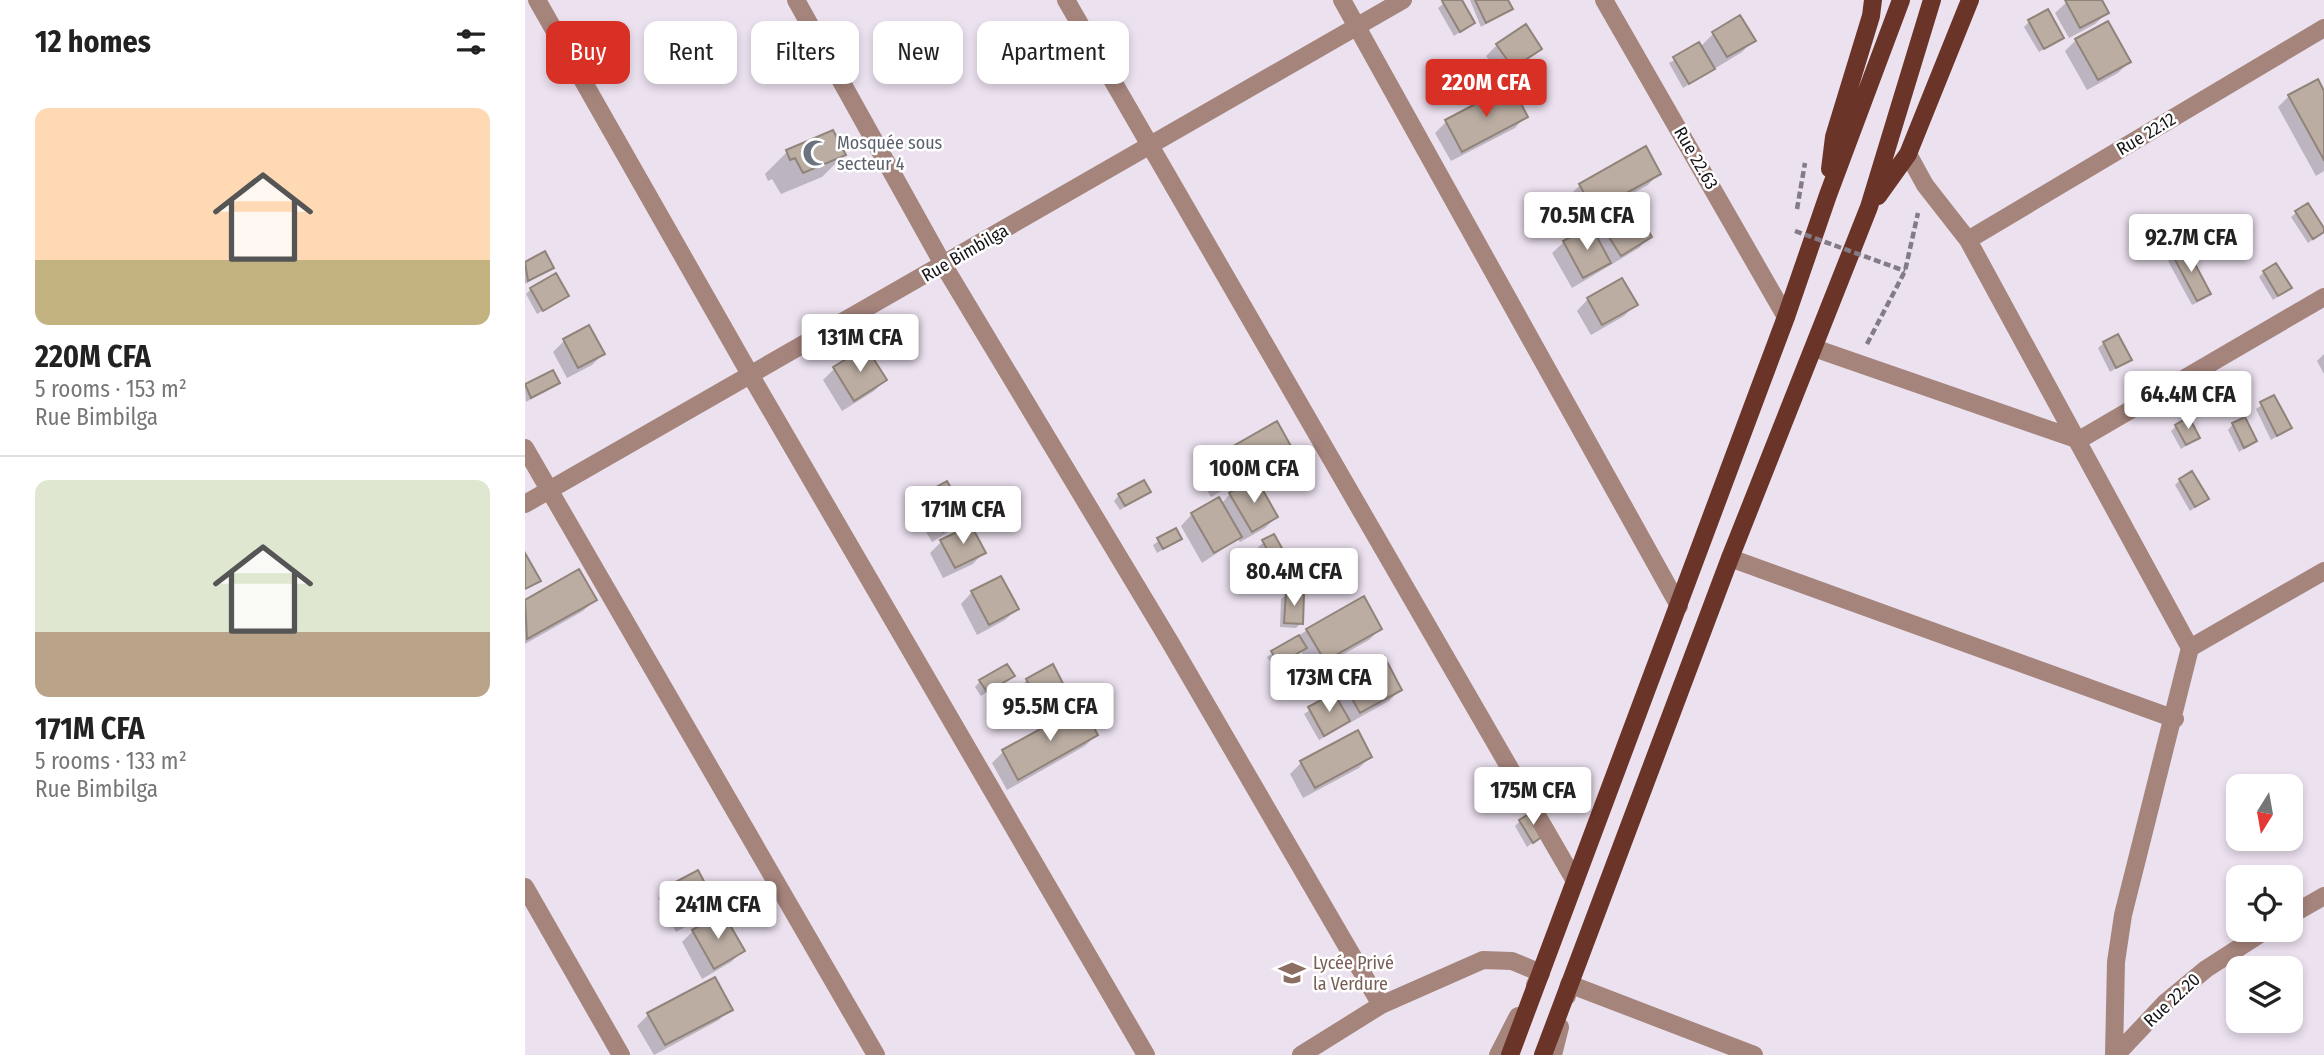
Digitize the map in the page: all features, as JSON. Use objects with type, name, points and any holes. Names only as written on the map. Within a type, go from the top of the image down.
[{"type":"main road","points":[[1510,1055],[1679,606],[1901,0]]},
{"type":"main road","points":[[1543,1055],[1730,558],[1869,207],[1932,0]]},
{"type":"main road","points":[[1869,207],[1909,154],[1970,0]]},
{"type":"main road","points":[[1828,195],[1834,137],[1872,8]]},
{"type":"street","points":[[537,0],[751,376],[1146,1055]]},
{"type":"street","points":[[796,0],[944,266],[1129,571],[1381,1005]]},
{"type":"street","points":[[1066,0],[1575,881]]},
{"type":"street","points":[[1342,0],[1679,606]]},
{"type":"street","name":"Rue Bimbilga","points":[[525,504],[944,266],[1403,0]]},
{"type":"street","name":"Rue 22.63","points":[[1604,0],[1786,317]]},
{"type":"street","points":[[1861,0],[1872,8]]},
{"type":"street","name":"Rue 22.12","points":[[1968,240],[2324,28]]},
{"type":"street","points":[[1909,154],[1925,185],[1968,240],[2190,648],[2175,719],[2123,915],[2116,962],[2115,1055]]},
{"type":"street","points":[[1814,348],[2079,440],[2324,298]]},
{"type":"street","points":[[525,448],[876,1055]]},
{"type":"street","points":[[1730,558],[2175,719]]},
{"type":"street","points":[[2190,648],[2324,571]]},
{"type":"street","points":[[525,887],[621,1055]]},
{"type":"street","points":[[2303,908],[2324,896]]},
{"type":"street","name":"Rue 22.20","points":[[2115,1055],[2175,995],[2206,969],[2248,942]]},
{"type":"street","points":[[1301,1055],[1381,1005],[1483,960],[1512,961],[1541,973],[1498,1055]]},
{"type":"street","points":[[1553,1055],[1569,984],[1754,1055]]},
{"type":"path","points":[[1805,160],[1795,231],[1905,271]]},
{"type":"path","points":[[1858,363],[1905,271],[1925,185]]},
{"type":"building","points":[[1462,0],[1475,23],[1460,32],[1442,1]]},
{"type":"building","points":[[1475,0],[1508,0],[1513,9],[1486,23]]},
{"type":"building","points":[[2065,0],[2102,0],[2109,13],[2080,28]]},
{"type":"building","points":[[2048,9],[2064,38],[2044,49],[2028,20]]},
{"type":"building","points":[[1740,15],[1756,41],[1727,57],[1712,32]]},
{"type":"building","points":[[2108,21],[2131,62],[2098,80],[2075,39]]},
{"type":"building","points":[[1526,24],[1542,49],[1513,68],[1496,44]]},
{"type":"building","points":[[1699,42],[1715,69],[1689,84],[1673,57]]},
{"type":"building","points":[[2318,79],[2324,91],[2324,160],[2288,95]]},
{"type":"building","points":[[1511,85],[1528,117],[1462,152],[1445,120]]},
{"type":"building","name":"Mosquée sous secteur 4","points":[[833,130],[846,155],[803,173],[795,158],[790,160],[786,150]]},
{"type":"building","points":[[1646,146],[1661,174],[1594,211],[1579,184]]},
{"type":"building","points":[[1631,203],[1652,237],[1621,256],[1600,223]]},
{"type":"building","points":[[2308,203],[2324,228],[2324,232],[2313,239],[2295,211]]},
{"type":"building","points":[[2228,221],[2237,236],[2209,251],[2201,235]]},
{"type":"building","points":[[1591,226],[1611,263],[1583,278],[1563,241]]},
{"type":"building","points":[[2186,247],[2211,294],[2197,301],[2172,254]]},
{"type":"building","points":[[545,251],[554,268],[528,281],[525,262]]},
{"type":"building","points":[[2276,263],[2292,288],[2278,296],[2263,271]]},
{"type":"building","points":[[556,273],[569,296],[543,311],[530,288]]},
{"type":"building","points":[[1622,278],[1638,305],[1602,325],[1587,298]]},
{"type":"building","points":[[589,325],[605,354],[578,368],[563,339]]},
{"type":"building","points":[[2118,334],[2132,360],[2116,368],[2103,342]]},
{"type":"building","points":[[866,347],[887,380],[854,401],[833,367]]},
{"type":"building","points":[[553,370],[560,383],[531,398],[525,384]]},
{"type":"building","points":[[2274,395],[2292,428],[2277,436],[2260,402]]},
{"type":"building","points":[[2189,417],[2200,438],[2186,445],[2175,425]]},
{"type":"building","points":[[2245,417],[2257,441],[2244,448],[2232,423]]},
{"type":"building","points":[[1277,421],[1292,448],[1223,487],[1207,461]]},
{"type":"building","points":[[2192,471],[2209,499],[2195,507],[2179,479]]},
{"type":"building","points":[[1256,478],[1278,517],[1252,532],[1229,493]]},
{"type":"building","points":[[1144,480],[1151,492],[1125,506],[1118,494]]},
{"type":"building","points":[[947,481],[968,518],[943,532],[922,495]]},
{"type":"building","points":[[1219,497],[1242,537],[1214,553],[1191,513]]},
{"type":"building","points":[[971,525],[986,553],[955,568],[940,540]]},
{"type":"building","points":[[1176,528],[1182,539],[1163,549],[1157,538]]},
{"type":"building","points":[[1274,534],[1292,566],[1280,573],[1262,540]]},
{"type":"building","points":[[525,553],[541,581],[525,589]]},
{"type":"building","points":[[579,569],[597,600],[527,639],[525,600]]},
{"type":"building","points":[[1001,576],[1019,609],[989,625],[971,591]]},
{"type":"building","points":[[1286,592],[1304,593],[1303,624],[1284,623]]},
{"type":"building","points":[[1364,596],[1382,629],[1325,661],[1306,629]]},
{"type":"building","points":[[1299,635],[1307,648],[1279,664],[1271,651]]},
{"type":"building","points":[[1384,656],[1402,690],[1360,713],[1341,679]]},
{"type":"building","points":[[1007,664],[1015,676],[987,692],[979,680]]},
{"type":"building","points":[[1053,664],[1072,701],[1046,715],[1026,679]]},
{"type":"building","points":[[1334,693],[1350,721],[1324,736],[1308,707]]},
{"type":"building","points":[[1082,706],[1098,735],[1018,780],[1002,750]]},
{"type":"building","points":[[1358,730],[1372,757],[1315,788],[1300,761]]},
{"type":"building","points":[[1532,812],[1546,834],[1533,843],[1519,820]]},
{"type":"building","points":[[698,870],[717,906],[687,922],[668,886]]},
{"type":"building","points":[[723,913],[745,951],[714,969],[692,930]]},
{"type":"building","points":[[715,977],[733,1010],[665,1045],[647,1013]]},
{"type":"place","name":"Mosquée sous secteur 4","points":[[816,153]]},
{"type":"place","name":"Lycée Privé la Verdure","points":[[1292,973]]}]
